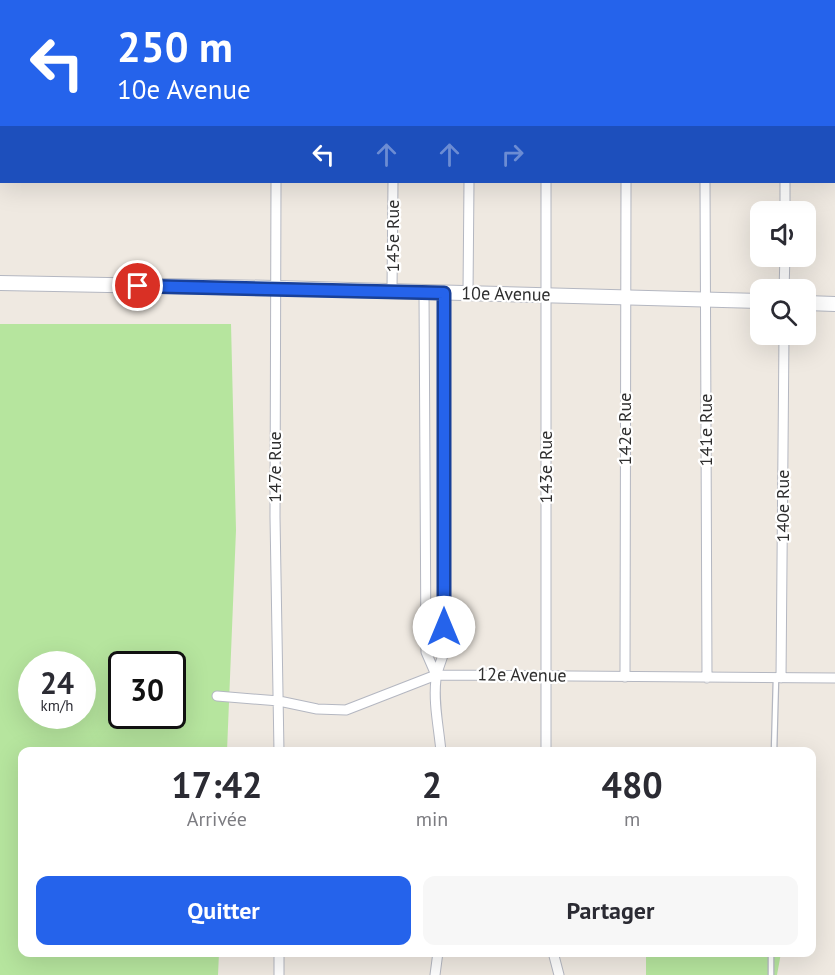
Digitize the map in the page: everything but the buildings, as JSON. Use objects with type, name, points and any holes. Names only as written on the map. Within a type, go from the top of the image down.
[{"type":"street","name":"147e Rue","points":[[276,183],[274,517],[279,747]]},
{"type":"street","name":"145e Rue","points":[[392,291],[393,183]]},
{"type":"street","points":[[468,293],[469,183]]},
{"type":"street","name":"143e Rue","points":[[546,183],[546,747]]},
{"type":"street","name":"142e Rue","points":[[625,677],[626,183]]},
{"type":"street","name":"141e Rue","points":[[705,183],[707,678]]},
{"type":"street","points":[[785,183],[785,201]]},
{"type":"street","name":"10e Avenue","points":[[0,283],[276,288],[750,302]]},
{"type":"street","points":[[424,292],[426,652],[436,675]]},
{"type":"street","points":[[440,747],[435,693],[436,675],[442,663],[444,651],[444,293]]},
{"type":"street","points":[[816,303],[835,304]]},
{"type":"street","name":"140e Rue","points":[[778,678],[784,345]]},
{"type":"street","name":"12e Avenue","points":[[217,696],[279,701],[317,709],[346,710],[436,675],[835,678]]},
{"type":"street","points":[[279,957],[279,975]]},
{"type":"street","points":[[435,975],[437,957]]},
{"type":"street","points":[[554,957],[559,975]]},
{"type":"lane","points":[[774,747],[778,678]]},
{"type":"lane","points":[[771,957],[771,975]]},
{"type":"green space","points":[[0,324],[231,324],[236,530],[227,747],[18,747],[18,957],[219,957],[218,975],[0,975]]},
{"type":"green space","points":[[646,957],[780,957],[777,975],[646,975]]},
{"type":"route","points":[[138,286],[444,293],[444,627]]}]
